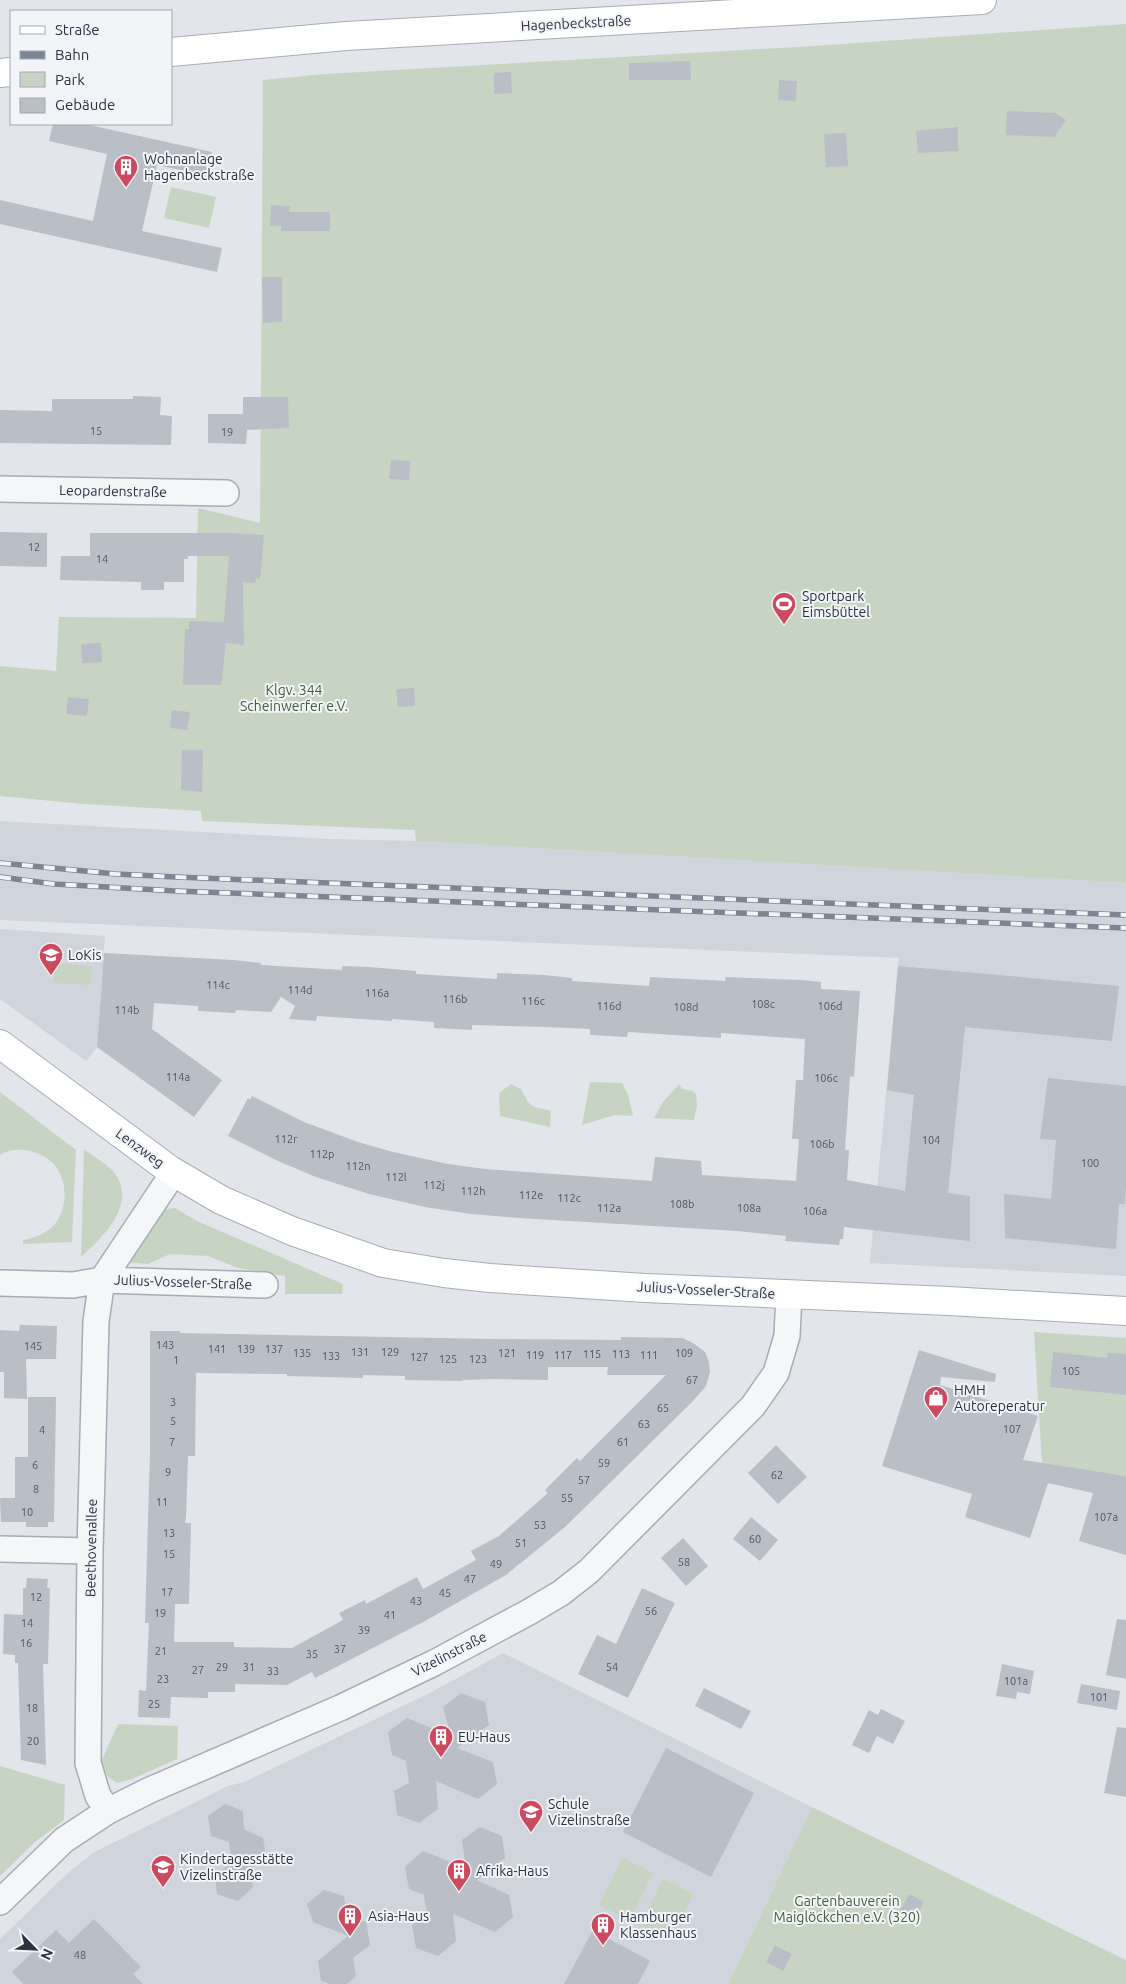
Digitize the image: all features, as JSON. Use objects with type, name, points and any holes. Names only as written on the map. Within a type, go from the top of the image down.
[{"type":"street","name":"Hagenbeckstraße","points":[[172,52],[346,36],[982,0]]},
{"type":"street","name":"Leopardenstraße","points":[[0,489],[226,493]]},
{"type":"street","name":"Lenzweg","points":[[0,1044],[174,1172],[220,1200],[292,1231]]},
{"type":"street","name":"Julius-Vosseler-Straße","points":[[102,1280],[174,1172]]},
{"type":"street","name":"Julius-Vosseler-Straße","points":[[292,1231],[383,1263],[444,1273],[645,1288],[1126,1312]]},
{"type":"street","name":"Julius-Vosseler-Straße","points":[[0,1283],[74,1285],[102,1280],[265,1285]]},
{"type":"street","name":"Beethovenallee","points":[[102,1280],[96,1321],[90,1551],[88,1763],[98,1796],[108,1811]]},
{"type":"street","name":"Vizelinstraße","points":[[0,1902],[64,1840],[108,1811],[150,1790],[340,1708],[434,1663],[561,1593],[589,1571],[753,1406],[776,1373],[786,1336],[789,1294]]},
{"type":"street","points":[[0,1549],[90,1551]]},
{"type":"shaded area","points":[[0,821],[331,839],[416,841],[1126,883],[1126,1276],[870,1263],[899,958],[0,920]]},
{"type":"shaded area","name":"LoKis","points":[[0,929],[105,936],[97,1047],[86,1061],[0,999]]},
{"type":"shaded area","name":"Schule Vizelinstraße","points":[[503,1653],[812,1807],[728,1984],[0,1984],[0,1939],[69,1872],[93,1853],[228,1786],[244,1782],[430,1693]]},
{"type":"green space","name":"Klgv. 344 Scheinwerfer e.V.","points":[[1126,24],[1126,883],[416,841],[415,830],[202,821],[201,811],[84,804],[0,796],[0,666],[56,671],[59,617],[196,618],[198,508],[260,523],[263,80],[325,74],[814,46]]},
{"type":"green space","points":[[171,187],[216,197],[209,228],[164,218]]},
{"type":"green space","points":[[55,963],[92,966],[91,985],[54,983]]},
{"type":"green space","points":[[590,1082],[622,1083],[628,1094],[633,1116],[615,1115],[582,1125]]},
{"type":"green space","points":[[511,1084],[521,1089],[532,1106],[551,1111],[550,1127],[500,1116],[499,1093]]},
{"type":"green space","points":[[679,1084],[682,1089],[696,1094],[697,1106],[694,1120],[654,1118],[663,1102]]},
{"type":"green space","points":[[0,1092],[76,1150],[72,1242],[23,1244],[23,1240],[45,1233],[56,1222],[63,1207],[63,1182],[51,1161],[30,1151],[11,1151],[0,1155]]},
{"type":"green space","points":[[84,1149],[112,1170],[120,1182],[122,1194],[121,1206],[116,1218],[81,1257]]},
{"type":"green space","points":[[175,1208],[197,1221],[343,1284],[342,1294],[285,1294],[285,1276],[238,1268],[208,1256],[170,1254],[148,1264],[125,1262],[160,1210]]},
{"type":"green space","points":[[1034,1332],[1126,1338],[1126,1476],[1042,1464]]},
{"type":"green space","points":[[118,1724],[178,1726],[177,1759],[132,1779],[117,1783],[108,1777],[100,1764]]},
{"type":"green space","points":[[0,1766],[65,1785],[64,1820],[35,1842],[0,1876]]},
{"type":"green space","name":"Gartenbauverein Maiglöckchen e.V. (320)","points":[[812,1807],[1126,1960],[1126,1984],[728,1984]]},
{"type":"green space","points":[[622,1858],[653,1873],[630,1920],[599,1905]]},
{"type":"green space","points":[[663,1879],[694,1894],[671,1940],[640,1925]]},
{"type":"building","points":[[690,61],[691,80],[629,80],[629,63]]},
{"type":"building","points":[[511,72],[512,93],[494,94],[494,73]]},
{"type":"building","points":[[779,80],[797,81],[796,101],[778,100]]},
{"type":"building","points":[[1007,111],[1056,113],[1066,120],[1054,137],[1006,135]]},
{"type":"building","name":"Wohnanlage Hagenbeckstraße","points":[[53,125],[90,125],[212,152],[206,176],[157,165],[142,231],[222,248],[217,272],[0,224],[0,200],[93,221],[107,154],[49,141]]},
{"type":"building","points":[[958,127],[958,151],[918,153],[916,131]]},
{"type":"building","points":[[846,133],[848,166],[826,167],[824,134]]},
{"type":"building","points":[[271,205],[290,206],[289,212],[330,212],[330,231],[281,231],[281,226],[270,226]]},
{"type":"building","points":[[262,277],[282,277],[282,322],[263,323]]},
{"type":"building","points":[[133,396],[161,397],[160,415],[172,416],[171,445],[0,443],[0,410],[52,411],[52,399],[133,399]]},
{"type":"building","points":[[243,397],[288,397],[289,428],[247,430],[246,444],[208,443],[208,414],[243,414]]},
{"type":"building","points":[[391,460],[410,461],[409,480],[389,479]]},
{"type":"building","points":[[0,532],[47,533],[47,567],[0,566]]},
{"type":"building","points":[[90,533],[231,533],[264,535],[260,579],[256,578],[255,583],[243,582],[244,645],[226,643],[221,685],[183,685],[185,629],[189,629],[189,621],[224,622],[229,556],[188,556],[188,559],[184,559],[184,582],[164,582],[164,590],[141,590],[141,582],[60,580],[61,556],[90,556]]},
{"type":"building","points":[[101,643],[102,662],[82,663],[81,644]]},
{"type":"building","points":[[414,688],[415,706],[398,707],[396,689]]},
{"type":"building","points":[[68,697],[89,699],[87,716],[66,714]]},
{"type":"building","points":[[172,710],[190,712],[187,730],[170,728]]},
{"type":"building","points":[[182,750],[203,750],[202,792],[181,790]]},
{"type":"building","points":[[104,953],[233,960],[261,963],[261,965],[342,970],[342,966],[369,967],[416,971],[416,974],[497,979],[497,973],[544,975],[572,978],[572,981],[649,986],[650,977],[725,981],[726,977],[801,980],[821,982],[821,989],[860,991],[854,1077],[850,1076],[845,1150],[849,1150],[847,1180],[905,1191],[914,1095],[887,1090],[898,966],[1119,986],[1112,1041],[965,1027],[948,1193],[970,1196],[970,1241],[844,1227],[843,1239],[840,1239],[839,1245],[785,1241],[786,1236],[737,1231],[519,1218],[471,1214],[425,1207],[369,1194],[316,1177],[278,1161],[228,1136],[248,1098],[250,1100],[252,1096],[304,1122],[358,1142],[448,1164],[485,1169],[652,1181],[655,1157],[701,1161],[702,1175],[796,1181],[799,1139],[792,1139],[796,1080],[803,1080],[805,1039],[721,1033],[721,1038],[628,1032],[627,1037],[590,1035],[590,1029],[472,1025],[472,1030],[434,1028],[434,1022],[392,1019],[392,1021],[317,1016],[316,1021],[289,1019],[295,1006],[281,997],[271,1012],[236,1010],[235,1013],[198,1011],[198,1006],[154,1003],[152,1029],[222,1080],[194,1117],[97,1047]]},
{"type":"building","points":[[1048,1078],[1126,1086],[1125,1204],[1119,1204],[1116,1249],[1005,1238],[1004,1194],[1051,1199],[1056,1140],[1040,1139]]},
{"type":"building","points":[[20,1325],[57,1326],[56,1359],[26,1359],[27,1399],[4,1398],[4,1372],[0,1372],[0,1330],[19,1331]]},
{"type":"building","points":[[150,1331],[493,1339],[621,1340],[621,1337],[682,1338],[705,1352],[709,1362],[710,1372],[706,1386],[692,1402],[565,1527],[506,1575],[425,1621],[315,1678],[312,1672],[287,1685],[235,1684],[235,1692],[208,1692],[208,1698],[171,1697],[170,1718],[138,1717],[139,1690],[146,1691],[149,1623],[145,1623],[150,1452]],"holes":[[[548,1367],[608,1367],[607,1375],[666,1375],[580,1461],[577,1458],[545,1490],[548,1493],[499,1536],[471,1551],[476,1560],[423,1589],[417,1577],[366,1604],[365,1600],[339,1613],[343,1620],[292,1648],[234,1647],[234,1642],[174,1642],[175,1604],[189,1604],[191,1523],[185,1523],[188,1456],[195,1456],[196,1373],[287,1374],[287,1376],[363,1378],[363,1375],[405,1376],[405,1380],[548,1380]]]},
{"type":"building","points":[[919,1350],[996,1374],[995,1382],[941,1377],[940,1385],[1038,1416],[1023,1460],[1126,1476],[1126,1555],[1079,1541],[1093,1493],[1048,1483],[1030,1538],[965,1517],[972,1494],[882,1466]]},
{"type":"building","points":[[1053,1352],[1107,1358],[1108,1353],[1126,1354],[1126,1395],[1050,1387]]},
{"type":"building","points":[[28,1397],[56,1397],[54,1522],[48,1522],[48,1527],[26,1527],[26,1522],[1,1522],[0,1498],[15,1498],[15,1457],[28,1457]]},
{"type":"building","points":[[776,1445],[807,1477],[778,1504],[748,1473]]},
{"type":"building","points":[[751,1517],[778,1540],[760,1561],[733,1539]]},
{"type":"building","points":[[683,1538],[708,1566],[686,1586],[661,1558]]},
{"type":"building","points":[[27,1578],[48,1579],[47,1588],[50,1588],[48,1664],[43,1664],[46,1765],[21,1760],[18,1663],[15,1663],[15,1655],[3,1654],[4,1614],[23,1615],[23,1588],[26,1588]]},
{"type":"building","points":[[642,1588],[675,1603],[628,1698],[578,1674],[597,1635],[616,1644]]},
{"type":"building","points":[[1117,1619],[1126,1620],[1126,1679],[1106,1675]]},
{"type":"building","points":[[1002,1664],[1034,1671],[1030,1694],[1017,1692],[1016,1699],[996,1696]]},
{"type":"building","points":[[1081,1684],[1120,1691],[1117,1710],[1077,1703]]},
{"type":"building","points":[[704,1688],[751,1711],[741,1729],[695,1706]]},
{"type":"building","name":"EU-Haus","points":[[461,1693],[485,1702],[489,1725],[457,1748],[493,1762],[497,1784],[478,1799],[436,1781],[438,1809],[419,1823],[397,1815],[394,1791],[409,1783],[406,1761],[392,1755],[388,1732],[407,1718],[451,1736],[443,1707]]},
{"type":"building","points":[[881,1709],[905,1721],[893,1744],[877,1736],[869,1753],[852,1745],[869,1710],[878,1715]]},
{"type":"building","points":[[1117,1727],[1126,1728],[1126,1797],[1104,1793]]},
{"type":"building","points":[[666,1748],[754,1793],[711,1877],[623,1832]]},
{"type":"building","points":[[225,1804],[243,1811],[244,1829],[263,1838],[266,1857],[250,1870],[253,1887],[238,1901],[217,1894],[215,1876],[231,1863],[229,1842],[211,1836],[208,1816]]},
{"type":"building","name":"Afrika-Haus","points":[[480,1827],[502,1836],[505,1858],[477,1880],[509,1895],[513,1917],[495,1932],[453,1914],[456,1941],[438,1956],[416,1948],[412,1925],[427,1916],[424,1895],[409,1889],[405,1867],[423,1851],[466,1868],[462,1840]]},
{"type":"building","name":"Asia-Haus","points":[[324,1890],[344,1896],[347,1915],[364,1922],[366,1921],[370,1945],[353,1958],[356,1976],[347,1984],[330,1984],[321,1981],[318,1961],[348,1936],[313,1922],[307,1904]]},
{"type":"building","points":[[909,1894],[924,1902],[915,1919],[900,1911]]},
{"type":"building","points":[[94,1919],[141,1967],[133,1974],[143,1984],[23,1984],[12,1972],[56,1930],[69,1943]]},
{"type":"building","name":"Hamburger Klassenhaus","points":[[593,1930],[650,1961],[638,1984],[564,1984]]},
{"type":"building","points":[[775,1945],[792,1954],[783,1971],[766,1962]]},
{"type":"railway","points":[[0,863],[116,874],[176,877],[1126,915]]},
{"type":"railway","points":[[0,877],[54,884],[176,891],[1126,928]]},
{"type":"place","name":"Wohnanlage Hagenbeckstraße","points":[[126,188]]},
{"type":"place","name":"Sportpark Eimsbüttel","points":[[784,625]]},
{"type":"place","name":"LoKis","points":[[51,976]]},
{"type":"place","name":"HMH Autoreperatur","points":[[936,1419]]},
{"type":"place","name":"EU-Haus","points":[[441,1758]]},
{"type":"place","name":"Schule Vizelinstraße","points":[[531,1833]]},
{"type":"place","name":"Kindertagesstätte Vizelinstraße","points":[[163,1888]]},
{"type":"place","name":"Afrika-Haus","points":[[459,1892]]},
{"type":"place","name":"Asia-Haus","points":[[350,1937]]},
{"type":"place","name":"Hamburger Klassenhaus","points":[[603,1946]]}]
